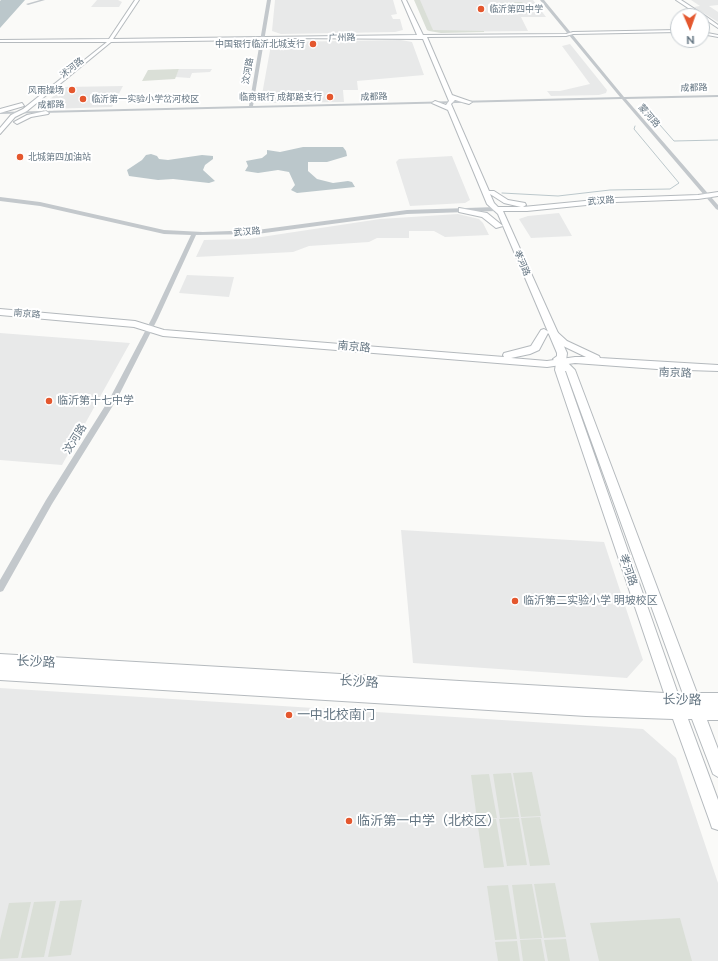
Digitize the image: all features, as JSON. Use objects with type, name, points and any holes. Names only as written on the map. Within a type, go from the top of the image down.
[{"type":"highway","name":"南京路","points":[[0,312],[135,324],[163,333],[546,364],[575,360],[718,368]]},
{"type":"highway","name":"南京路","points":[[0,318],[132,330],[149,328],[190,329],[544,358],[577,367],[659,373],[718,375]]},
{"type":"highway","points":[[508,355],[526,352],[535,348],[549,332],[564,343],[590,357],[614,363]]},
{"type":"main road","name":"沭河路","points":[[0,132],[32,102],[109,41],[135,0]]},
{"type":"main road","name":"孝河路","points":[[404,0],[419,29]]},
{"type":"main road","name":"孝河路","points":[[408,0],[422,36],[421,38],[489,193],[491,204],[496,209],[494,214],[503,226],[549,332],[560,362],[560,370],[581,434],[675,707],[687,734],[718,822]]},
{"type":"main road","points":[[674,0],[686,8]]},
{"type":"main road","points":[[678,0],[689,8]]},
{"type":"main road","points":[[710,24],[718,31]]},
{"type":"main road","points":[[555,34],[565,28],[586,33]]},
{"type":"main road","points":[[397,36],[411,33],[419,29],[429,33],[445,36]]},
{"type":"main road","points":[[80,41],[101,38],[115,30],[121,37],[138,40]]},
{"type":"main road","points":[[247,39],[264,32],[269,36],[284,38]]},
{"type":"main road","name":"广州路","points":[[31,42],[670,32]]},
{"type":"main road","points":[[555,34],[566,36],[575,41],[577,36],[586,33]]},
{"type":"main road","points":[[397,36],[413,39],[425,45],[432,39],[445,36]]},
{"type":"main road","points":[[1,43],[11,38],[31,42]]},
{"type":"main road","points":[[247,39],[257,41],[262,45],[268,41],[284,38]]},
{"type":"main road","points":[[80,41],[95,44],[97,46],[96,51],[116,44],[138,40]]},
{"type":"main road","points":[[1,43],[31,42]]},
{"type":"main road","points":[[433,103],[440,100],[450,103],[458,100],[467,102]]},
{"type":"main road","points":[[0,112],[32,102],[35,110],[46,112]]},
{"type":"main road","points":[[433,103],[459,104],[467,102]]},
{"type":"main road","points":[[0,117],[8,125],[29,116],[46,112]]},
{"type":"main road","name":"沭河路","points":[[0,139],[8,125]]},
{"type":"main road","points":[[462,210],[480,203],[489,193],[506,202],[531,208]]},
{"type":"main road","name":"武汉路","points":[[496,209],[531,208],[616,200],[718,195]]},
{"type":"main road","points":[[462,210],[484,215],[503,226],[512,215],[531,208]]},
{"type":"main road","name":"孝河路","points":[[560,362],[570,370],[718,769]]},
{"type":"main road","name":"长沙路","points":[[0,660],[718,710]]},
{"type":"main road","name":"长沙路","points":[[0,673],[586,708],[675,707]]},
{"type":"street","points":[[28,4],[43,0]]},
{"type":"street","name":"汶河路","points":[[251,107],[270,0]]},
{"type":"street","name":"蒙河路","points":[[541,0],[718,208]]},
{"type":"street","name":"成都路","points":[[467,102],[718,96]]},
{"type":"street","name":"成都路","points":[[0,112],[20,113],[433,103]]},
{"type":"street","name":"武汉路","points":[[0,199],[40,204],[157,230],[194,234],[257,232],[407,212],[496,209]]},
{"type":"street","name":"汶河路","points":[[0,588],[49,502],[113,399],[194,234]]},
{"type":"shaded area","points":[[25,0],[0,28],[0,1]]},
{"type":"shaded area","points":[[97,0],[118,0],[122,2],[119,7],[91,7]]},
{"type":"shaded area","points":[[275,0],[393,0],[397,14],[391,15],[393,19],[400,19],[403,30],[395,32],[281,34],[272,31]]},
{"type":"shaded area","points":[[414,0],[420,0],[433,30],[484,32],[441,33],[429,31],[427,30]]},
{"type":"shaded area","name":"临沂第四中学","points":[[418,0],[533,0],[546,17],[521,17],[528,31],[438,32],[432,30]]},
{"type":"shaded area","points":[[691,0],[718,0],[718,5],[709,6],[718,12],[718,22],[710,17],[710,8],[694,7],[700,6]]},
{"type":"shaded area","points":[[522,2],[529,13],[506,13],[500,3]]},
{"type":"shaded area","points":[[401,40],[412,42],[424,75],[357,81],[358,90],[343,90],[344,102],[269,103],[261,100],[271,45],[281,42]]},
{"type":"shaded area","points":[[570,44],[607,90],[606,93],[599,95],[551,96],[547,91],[560,91],[590,84],[562,46]]},
{"type":"shaded area","points":[[179,69],[212,69],[210,72],[192,73],[190,78],[175,77]]},
{"type":"shaded area","points":[[179,69],[175,79],[142,81],[148,70]]},
{"type":"shaded area","name":"临沂第一实验小学岔河校区","points":[[123,86],[112,107],[46,109],[41,106],[65,87]]},
{"type":"shaded area","points":[[303,147],[343,147],[347,156],[327,162],[308,162],[308,171],[317,179],[333,183],[348,181],[352,182],[355,187],[297,193],[291,190],[295,185],[289,172],[278,170],[258,173],[245,171],[248,166],[246,161],[262,158],[267,154],[267,150],[280,152]]},
{"type":"shaded area","points":[[151,154],[157,156],[159,159],[168,160],[202,155],[213,156],[213,159],[205,165],[203,170],[215,181],[209,183],[173,179],[158,180],[129,176],[127,170],[142,160],[146,155]]},
{"type":"shaded area","points":[[452,156],[470,200],[465,203],[410,206],[396,162],[399,159]]},
{"type":"shaded area","points":[[559,213],[572,236],[531,238],[519,219],[528,216]]},
{"type":"shaded area","points":[[458,214],[479,219],[483,223],[489,235],[445,237],[434,231],[409,231],[409,238],[377,238],[369,242],[309,246],[293,252],[196,257],[204,240],[248,239],[380,219]]},
{"type":"shaded area","points":[[187,275],[234,277],[229,297],[179,293]]},
{"type":"shaded area","name":"临沂第十七中学","points":[[0,333],[130,343],[62,465],[0,460]]},
{"type":"shaded area","name":"临沂第二实验小学 明坡校区","points":[[401,530],[604,542],[643,660],[627,678],[413,663]]},
{"type":"shaded area","name":"临沂第一中学（北校区）","points":[[0,688],[643,729],[676,758],[718,883],[718,961],[0,961]]},
{"type":"shaded area","points":[[532,772],[541,816],[521,817],[513,773]]},
{"type":"shaded area","points":[[511,773],[519,817],[500,818],[493,774]]},
{"type":"shaded area","points":[[489,774],[497,818],[477,819],[471,775]]},
{"type":"shaded area","points":[[540,817],[550,865],[530,866],[521,818]]},
{"type":"shaded area","points":[[519,818],[527,865],[507,866],[499,819]]},
{"type":"shaded area","points":[[496,819],[504,867],[484,868],[477,820]]},
{"type":"shaded area","points":[[555,883],[566,937],[544,938],[534,884]]},
{"type":"shaded area","points":[[532,884],[542,938],[520,939],[512,885]]},
{"type":"shaded area","points":[[508,885],[517,939],[495,940],[487,886]]},
{"type":"shaded area","points":[[82,900],[71,955],[48,957],[60,901]]},
{"type":"shaded area","points":[[56,901],[44,957],[21,958],[34,902]]},
{"type":"shaded area","points":[[31,902],[18,958],[0,959],[0,940],[9,903]]},
{"type":"shaded area","points":[[680,918],[692,961],[599,961],[590,923]]},
{"type":"shaded area","points":[[541,939],[545,961],[523,961],[520,940]]},
{"type":"shaded area","points":[[566,939],[570,961],[548,961],[544,940]]},
{"type":"shaded area","points":[[517,941],[520,961],[498,961],[495,942]]},
{"type":"waterway","points":[[660,125],[674,141],[718,140]]},
{"type":"waterway","points":[[502,193],[558,196],[610,190],[670,189],[679,183],[634,129],[635,126]]},
{"type":"place","name":"临沂第四中学","points":[[481,9]]},
{"type":"place","name":"中国银行临沂北城支行","points":[[313,44]]},
{"type":"place","name":"风雨操场","points":[[72,90]]},
{"type":"place","name":"临商银行 成都路支行","points":[[330,97]]},
{"type":"place","name":"临沂第一实验小学岔河校区","points":[[83,99]]},
{"type":"place","name":"北城第四加油站","points":[[20,157]]},
{"type":"place","name":"临沂第十七中学","points":[[49,401]]},
{"type":"place","name":"临沂第二实验小学 明坡校区","points":[[515,601]]},
{"type":"place","name":"一中北校南门","points":[[289,715]]},
{"type":"place","name":"临沂第一中学（北校区）","points":[[349,821]]}]
